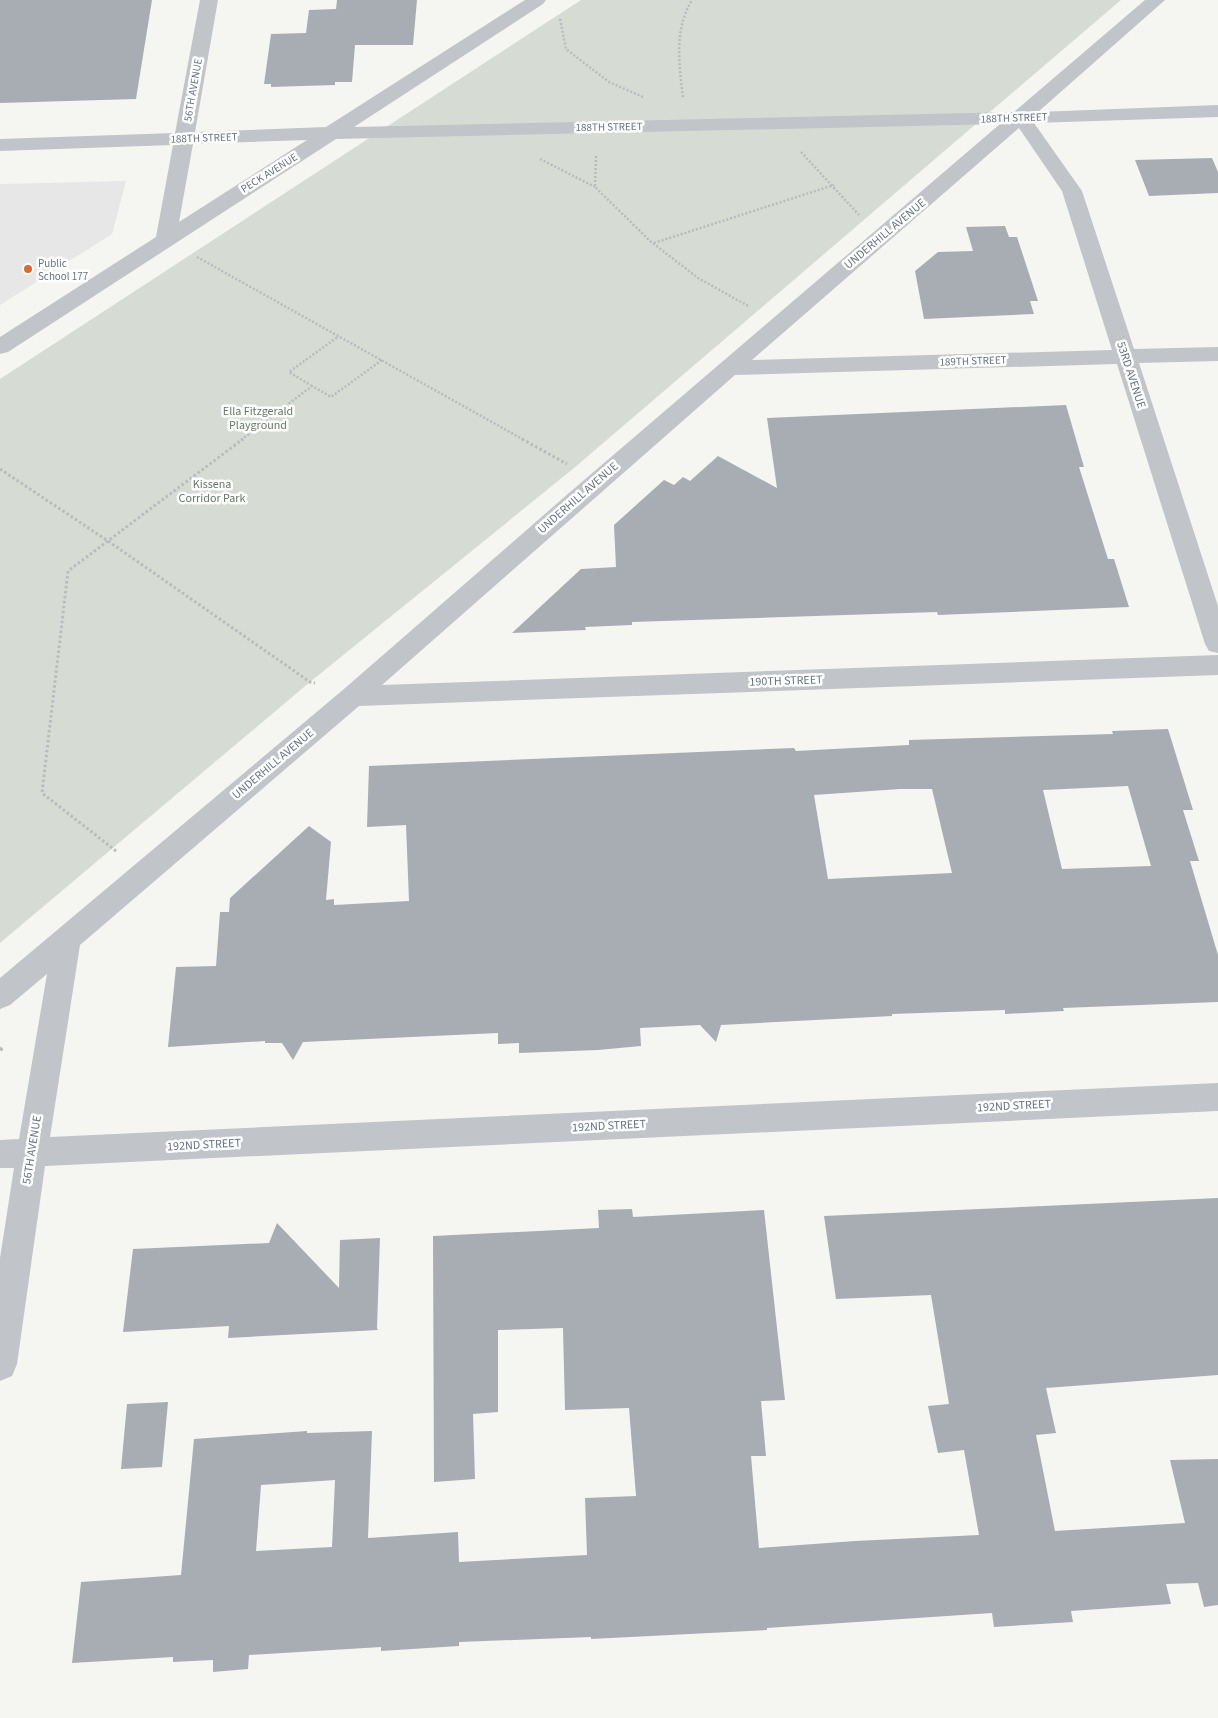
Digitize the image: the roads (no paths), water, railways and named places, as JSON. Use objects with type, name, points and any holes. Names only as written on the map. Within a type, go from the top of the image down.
[{"type":"street","name":"56TH AVENUE","points":[[166,239],[209,0]]},
{"type":"street","name":"PECK AVENUE","points":[[0,347],[538,0]]},
{"type":"street","name":"UNDERHILL AVENUE","points":[[0,996],[353,696],[729,368],[1156,0]]},
{"type":"street","name":"188TH STREET","points":[[0,145],[332,133],[1021,118],[1218,111]]},
{"type":"street","name":"53RD AVENUE","points":[[1021,118],[1072,191],[1218,644]]},
{"type":"street","name":"189TH STREET","points":[[729,368],[1218,354]]},
{"type":"street","name":"190TH STREET","points":[[353,696],[1218,665]]},
{"type":"street","name":"56TH AVENUE","points":[[0,1364],[67,938]]},
{"type":"street","name":"192ND STREET","points":[[0,1154],[1218,1096]]},
{"type":"place","name":"Public School 177","points":[[28,269]]},
{"type":"park label","name":"Ella Fitzgerald Playground","points":[[258,418]]},
{"type":"park label","name":"Kissena Corridor Park","points":[[212,491]]}]
